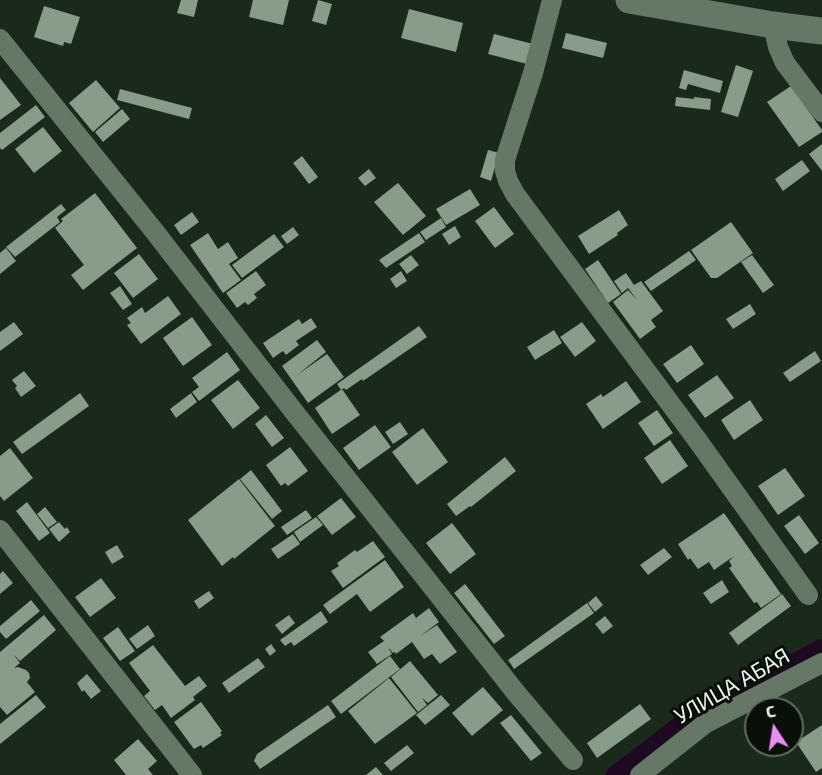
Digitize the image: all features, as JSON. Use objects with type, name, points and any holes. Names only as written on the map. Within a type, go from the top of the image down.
[{"type":"main road","points":[[629,0],[822,32]]},
{"type":"street","points":[[552,0],[533,73],[505,160],[508,181],[514,194],[698,441],[808,595]]},
{"type":"street","points":[[773,25],[778,47],[785,63],[822,112]]},
{"type":"street","points":[[0,39],[155,232],[517,694],[573,760]]},
{"type":"street","points":[[0,530],[192,775]]},
{"type":"street","name":"УЛИЦА АБАЯ","points":[[640,775],[706,723],[822,663]]},
{"type":"building","points":[[181,0],[198,0],[194,17],[177,13]]},
{"type":"building","points":[[253,0],[289,0],[283,25],[249,17]]},
{"type":"building","points":[[318,0],[332,4],[326,25],[312,21]]},
{"type":"building","points":[[44,6],[80,17],[71,44],[64,42],[63,46],[34,37]]},
{"type":"building","points":[[409,9],[463,23],[456,52],[401,38]]},
{"type":"building","points":[[566,33],[607,43],[603,58],[562,48]]},
{"type":"building","points":[[494,34],[533,44],[527,64],[488,54]]},
{"type":"building","points":[[736,65],[753,71],[738,117],[721,112]]},
{"type":"building","points":[[684,70],[723,81],[720,93],[688,84],[686,90],[679,88]]},
{"type":"building","points":[[0,78],[21,105],[0,120]]},
{"type":"building","points":[[96,80],[120,108],[93,132],[69,103]]},
{"type":"building","points":[[791,86],[822,130],[799,147],[767,102]]},
{"type":"building","points":[[120,89],[192,108],[189,119],[117,100]]},
{"type":"building","points":[[676,97],[711,99],[710,110],[675,106]]},
{"type":"building","points":[[36,105],[45,117],[2,150],[0,133]]},
{"type":"building","points":[[122,109],[130,119],[103,142],[95,132]]},
{"type":"building","points":[[43,127],[62,151],[34,173],[15,149]]},
{"type":"building","points":[[822,144],[822,171],[809,154]]},
{"type":"building","points":[[488,150],[499,153],[491,181],[480,177]]},
{"type":"building","points":[[302,156],[318,177],[309,184],[293,163]]},
{"type":"building","points":[[802,160],[810,171],[783,191],[775,179]]},
{"type":"building","points":[[369,169],[376,178],[365,186],[358,178]]},
{"type":"building","points":[[398,183],[426,216],[403,235],[374,202]]},
{"type":"building","points":[[470,189],[480,205],[446,225],[436,209]]},
{"type":"building","points":[[95,193],[137,248],[83,290],[71,275],[84,265],[55,228],[63,221],[61,219]]},
{"type":"building","points":[[61,204],[66,210],[57,217],[60,222],[15,257],[6,247]]},
{"type":"building","points":[[494,207],[514,234],[495,248],[475,221]]},
{"type":"building","points":[[619,210],[628,225],[617,233],[618,235],[589,254],[578,236]]},
{"type":"building","points":[[192,212],[199,222],[181,235],[174,225]]},
{"type":"building","points":[[441,218],[446,227],[426,240],[420,232]]},
{"type":"building","points":[[731,222],[753,253],[717,278],[711,278],[691,250]]},
{"type":"building","points":[[455,226],[461,237],[449,245],[442,234]]},
{"type":"building","points":[[293,227],[299,235],[287,244],[281,236]]},
{"type":"building","points":[[208,233],[218,249],[228,242],[238,258],[229,264],[241,280],[223,293],[190,245]]},
{"type":"building","points":[[419,233],[425,242],[386,268],[379,260]]},
{"type":"building","points":[[274,234],[284,247],[242,278],[232,265]]},
{"type":"building","points":[[6,248],[16,261],[0,274],[0,253]]},
{"type":"building","points":[[689,251],[696,260],[651,291],[644,282]]},
{"type":"building","points":[[139,254],[158,279],[133,298],[114,273]]},
{"type":"building","points":[[411,255],[419,265],[407,274],[399,264]]},
{"type":"building","points":[[752,255],[774,285],[763,293],[741,262]]},
{"type":"building","points":[[598,260],[621,294],[608,303],[585,269]]},
{"type":"building","points":[[256,271],[266,285],[254,294],[257,298],[248,305],[245,302],[237,308],[226,293]]},
{"type":"building","points":[[401,271],[407,281],[396,288],[390,279]]},
{"type":"building","points":[[626,273],[634,285],[641,281],[663,311],[651,320],[656,327],[640,339],[613,302],[628,290],[637,300],[628,288],[622,293],[614,281]]},
{"type":"building","points":[[120,286],[132,304],[123,310],[110,293]]},
{"type":"building","points":[[168,296],[181,314],[141,344],[127,325],[131,323],[127,318],[142,307],[145,313]]},
{"type":"building","points":[[750,304],[756,314],[733,329],[726,319]]},
{"type":"building","points":[[192,317],[212,345],[183,366],[163,338]]},
{"type":"building","points":[[311,318],[317,327],[296,341],[299,345],[286,355],[283,351],[273,358],[263,343],[299,319],[302,324]]},
{"type":"building","points":[[14,322],[23,334],[0,351],[0,332]]},
{"type":"building","points":[[582,322],[596,341],[575,357],[560,337]]},
{"type":"building","points":[[419,326],[427,337],[363,381],[362,379],[346,390],[344,388],[341,390],[337,384]]},
{"type":"building","points":[[554,330],[562,343],[535,360],[527,347]]},
{"type":"building","points":[[317,340],[326,352],[297,375],[327,354],[344,377],[308,403],[282,366]]},
{"type":"building","points":[[691,345],[704,364],[677,383],[663,364]]},
{"type":"building","points":[[815,351],[821,361],[790,382],[783,373]]},
{"type":"building","points":[[227,352],[240,370],[199,401],[192,392],[199,387],[192,378]]},
{"type":"building","points":[[24,371],[36,386],[21,397],[12,380]]},
{"type":"building","points":[[717,375],[734,398],[705,418],[688,395]]},
{"type":"building","points":[[238,380],[260,408],[233,429],[211,400]]},
{"type":"building","points":[[626,381],[641,402],[603,429],[586,404],[601,394],[603,397]]},
{"type":"building","points":[[342,389],[360,415],[332,434],[315,408]]},
{"type":"building","points":[[80,393],[89,406],[22,454],[13,442]]},
{"type":"building","points":[[191,393],[197,402],[176,418],[170,409]]},
{"type":"building","points":[[750,400],[763,420],[734,440],[721,420]]},
{"type":"building","points":[[657,410],[673,433],[654,446],[638,423]]},
{"type":"building","points":[[266,415],[284,438],[272,447],[255,424]]},
{"type":"building","points":[[400,422],[408,434],[393,444],[385,432]]},
{"type":"building","points":[[375,425],[391,447],[359,470],[343,448]]},
{"type":"building","points":[[423,428],[448,462],[417,485],[392,452]]},
{"type":"building","points":[[670,440],[688,466],[662,484],[644,458]]},
{"type":"building","points":[[290,447],[308,471],[288,486],[285,483],[281,486],[266,465]]},
{"type":"building","points":[[10,448],[33,478],[4,501],[0,496],[0,456]]},
{"type":"building","points":[[505,457],[516,471],[471,507],[456,516],[447,504]]},
{"type":"building","points":[[785,468],[805,496],[778,515],[758,486]]},
{"type":"building","points":[[251,470],[282,511],[272,519],[240,479]]},
{"type":"building","points":[[239,479],[275,526],[222,566],[188,520]]},
{"type":"building","points":[[341,498],[356,517],[332,535],[317,516]]},
{"type":"building","points":[[27,502],[50,533],[39,541],[16,511]]},
{"type":"building","points":[[45,507],[57,522],[48,528],[37,514]]},
{"type":"building","points":[[306,510],[312,518],[287,535],[281,527]]},
{"type":"building","points":[[724,513],[781,594],[761,608],[757,602],[754,603],[729,568],[732,566],[729,561],[734,556],[714,570],[709,562],[698,569],[690,558],[688,560],[678,544]]},
{"type":"building","points":[[799,515],[819,543],[805,554],[784,526]]},
{"type":"building","points":[[316,517],[323,525],[300,542],[294,532]]},
{"type":"building","points":[[59,522],[70,532],[59,542],[49,529]]},
{"type":"building","points":[[452,523],[476,554],[450,574],[426,543]]},
{"type":"building","points":[[293,534],[300,544],[278,559],[271,549]]},
{"type":"building","points":[[373,541],[385,557],[343,588],[331,571],[339,566],[337,563],[355,550],[357,552]]},
{"type":"building","points":[[117,545],[124,557],[112,564],[105,552]]},
{"type":"building","points":[[664,548],[672,557],[648,575],[640,565]]},
{"type":"building","points":[[385,560],[404,587],[370,612],[357,594],[330,614],[323,605]]},
{"type":"building","points":[[3,571],[13,583],[0,594],[0,574]]},
{"type":"building","points":[[101,578],[116,598],[90,617],[75,597]]},
{"type":"building","points":[[722,580],[729,592],[711,604],[703,593]]},
{"type":"building","points":[[465,584],[505,636],[494,644],[454,593]]},
{"type":"building","points":[[209,591],[214,598],[199,609],[194,601]]},
{"type":"building","points":[[782,594],[791,606],[738,645],[729,633]]},
{"type":"building","points":[[596,596],[603,605],[595,612],[588,603]]},
{"type":"building","points":[[31,600],[40,611],[6,639],[0,632],[0,626]]},
{"type":"building","points":[[587,603],[594,613],[514,669],[508,660]]},
{"type":"building","points":[[429,608],[439,622],[420,636],[437,625],[457,652],[440,664],[432,654],[424,659],[412,642],[396,654],[388,647],[392,654],[377,664],[368,652],[384,641],[380,637],[413,613],[416,618]]},
{"type":"building","points":[[321,611],[328,622],[294,646],[291,642],[285,646],[280,640]]},
{"type":"building","points":[[44,615],[56,630],[20,661],[13,654],[20,663],[14,668],[18,667],[29,673],[30,678],[27,682],[35,692],[7,715],[0,707],[0,652]]},
{"type":"building","points":[[289,615],[295,623],[282,634],[275,625]]},
{"type":"building","points":[[605,616],[613,626],[603,634],[595,624]]},
{"type":"building","points":[[148,625],[155,636],[137,649],[129,639]]},
{"type":"building","points":[[118,627],[135,651],[120,661],[103,638]]},
{"type":"building","points":[[271,644],[276,651],[270,656],[265,649]]},
{"type":"building","points":[[153,645],[185,686],[199,676],[207,686],[193,697],[195,700],[171,718],[162,705],[155,710],[144,696],[150,691],[129,663]]},
{"type":"building","points":[[390,656],[400,669],[341,714],[331,701]]},
{"type":"building","points":[[258,658],[265,667],[229,693],[222,683]]},
{"type":"building","points":[[410,661],[438,695],[428,703],[422,698],[427,705],[418,712],[391,677]]},
{"type":"building","points":[[87,674],[101,691],[91,699],[84,690],[82,692],[77,683]]},
{"type":"building","points":[[389,678],[417,713],[375,744],[348,711]]},
{"type":"building","points":[[483,687],[503,710],[472,736],[452,713]]},
{"type":"building","points":[[36,695],[46,707],[0,744],[0,724]]},
{"type":"building","points":[[441,695],[450,705],[425,725],[416,715]]},
{"type":"building","points":[[201,702],[222,731],[220,733],[222,735],[203,748],[201,745],[194,749],[174,722]]},
{"type":"building","points":[[640,704],[651,719],[597,758],[587,743]]},
{"type":"building","points":[[328,705],[336,717],[260,769],[254,761],[257,754]]},
{"type":"building","points":[[511,715],[542,753],[531,761],[500,723]]},
{"type":"building","points":[[822,725],[822,768],[816,772],[804,754],[804,737]]},
{"type":"building","points":[[138,739],[157,761],[148,769],[153,775],[126,775],[114,760]]},
{"type":"building","points":[[407,745],[414,753],[391,771],[384,763]]},
{"type":"building","points":[[376,767],[383,775],[366,775]]},
{"type":"waterway","points":[[615,775],[697,712],[822,648]]}]
